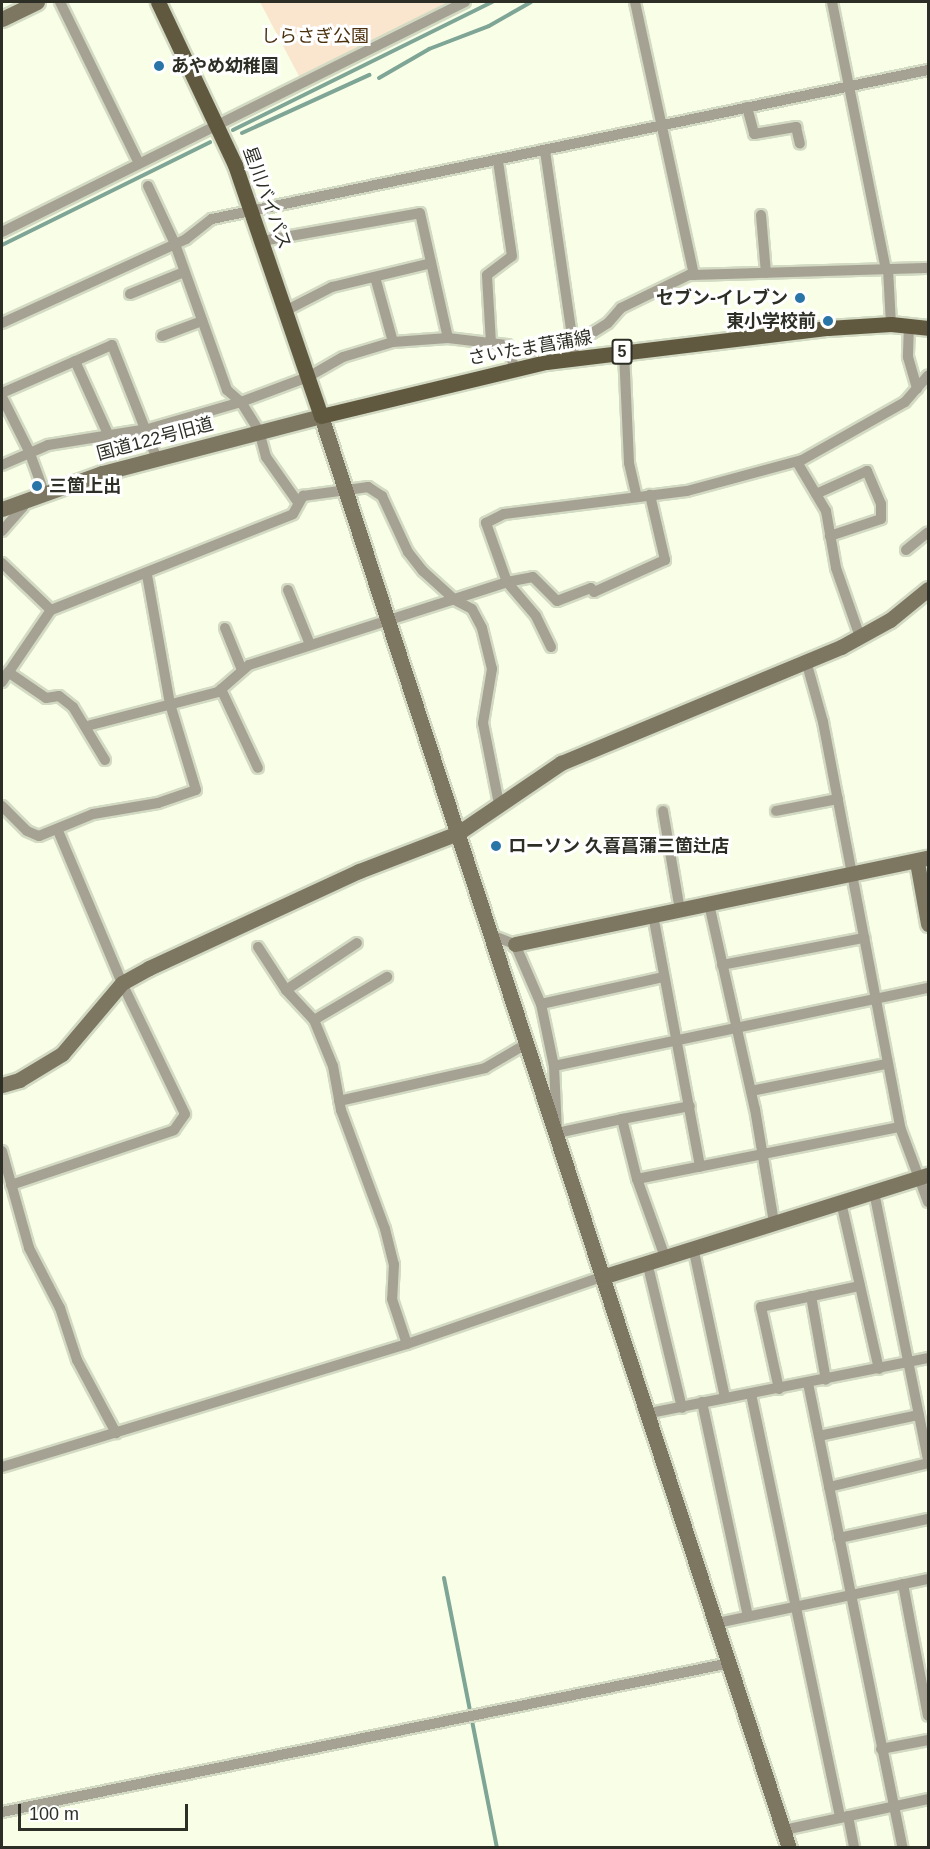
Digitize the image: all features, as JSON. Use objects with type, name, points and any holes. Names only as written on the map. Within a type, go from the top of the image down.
[{"type":"main road","name":"星川バイパス","points":[[158,2],[217,124],[252,209],[321,416]]},
{"type":"main road","name":"さいたま菖蒲線","points":[[321,416],[574,352],[624,352],[828,328],[891,324],[928,328]]},
{"type":"street","points":[[2,19],[37,2]]},
{"type":"street","points":[[60,2],[139,163]]},
{"type":"street","points":[[635,2],[694,275]]},
{"type":"street","points":[[832,2],[887,269],[891,324]]},
{"type":"street","points":[[2,232],[458,3]]},
{"type":"street","points":[[2,323],[175,244],[204,223],[252,209],[498,161],[928,70]]},
{"type":"street","points":[[747,107],[754,134],[796,127],[800,144]]},
{"type":"street","points":[[545,151],[574,352]]},
{"type":"street","points":[[491,343],[487,275],[512,256],[498,161]]},
{"type":"street","points":[[148,186],[175,244],[227,390],[241,402],[259,431],[266,457],[297,501]]},
{"type":"street","points":[[262,241],[420,213],[448,338]]},
{"type":"street","points":[[761,214],[766,273]]},
{"type":"street","points":[[285,311],[332,287],[431,263]]},
{"type":"street","points":[[574,352],[647,293],[694,275],[928,268]]},
{"type":"street","points":[[130,294],[184,272]]},
{"type":"street","points":[[375,277],[393,342]]},
{"type":"street","points":[[162,336],[202,321]]},
{"type":"street","points":[[909,325],[908,357],[917,389]]},
{"type":"street","points":[[2,465],[29,451],[108,434],[148,429],[241,402],[308,376],[343,357],[393,342],[448,338],[508,345],[514,368]]},
{"type":"street","points":[[44,492],[29,451],[2,395],[112,345],[148,429],[157,459]]},
{"type":"street","points":[[624,352],[629,463],[637,496]]},
{"type":"street","points":[[75,361],[108,434]]},
{"type":"street","points":[[551,647],[536,616],[507,582],[486,523],[504,514],[718,485],[797,462],[858,431],[905,402],[928,376]]},
{"type":"street","points":[[321,416],[526,1044],[650,1413],[789,1848]]},
{"type":"street","name":"国道122号旧道","points":[[2,509],[44,492],[157,459],[321,416]]},
{"type":"street","points":[[797,462],[826,511],[836,568],[860,637]]},
{"type":"street","points":[[816,494],[867,471],[881,504],[881,519],[830,536]]},
{"type":"street","points":[[2,682],[51,610],[147,575],[293,514],[297,501],[303,496],[344,487],[379,491],[408,552],[455,600],[472,609],[489,650],[492,669],[483,723],[499,804]]},
{"type":"street","points":[[87,726],[221,689],[242,670],[309,642],[388,622],[507,582],[532,577],[557,601],[591,588],[594,591],[665,560],[650,495]]},
{"type":"street","points":[[2,531],[23,507],[21,501]]},
{"type":"street","points":[[906,550],[928,532]]},
{"type":"street","points":[[2,562],[51,610]]},
{"type":"street","points":[[2,807],[34,836],[58,831],[93,814],[158,803],[196,790],[170,704],[147,575]]},
{"type":"street","points":[[2,1085],[20,1080],[62,1054],[122,983],[286,903],[458,833],[561,763],[806,662],[860,637],[911,605],[928,589]]},
{"type":"street","points":[[288,590],[309,642]]},
{"type":"street","points":[[225,628],[242,670]]},
{"type":"street","points":[[806,662],[838,799],[886,1064],[900,1126],[923,1177],[928,1202]]},
{"type":"street","points":[[8,672],[46,698],[59,696],[87,726],[105,760]]},
{"type":"street","points":[[221,689],[258,768]]},
{"type":"street","points":[[776,811],[838,799]]},
{"type":"street","points":[[663,811],[680,910]]},
{"type":"street","points":[[11,1185],[174,1131],[185,1114],[122,983],[58,831]]},
{"type":"street","points":[[491,935],[515,944],[923,860],[928,924]]},
{"type":"street","points":[[709,904],[735,1029],[751,1092],[774,1222]]},
{"type":"street","points":[[653,915],[700,1167]]},
{"type":"street","points":[[722,965],[864,938]]},
{"type":"street","points":[[286,990],[357,944]]},
{"type":"street","points":[[515,944],[541,1004],[554,1066],[557,1133]]},
{"type":"street","points":[[258,947],[286,990],[314,1020],[333,1066],[339,1101],[385,1229],[394,1264],[392,1299],[407,1344]]},
{"type":"street","points":[[314,1020],[387,977]]},
{"type":"street","points":[[541,1004],[664,977]]},
{"type":"street","points":[[554,1066],[928,988]]},
{"type":"street","points":[[339,1101],[485,1068],[526,1044]]},
{"type":"street","points":[[751,1092],[886,1064]]},
{"type":"street","points":[[557,1133],[690,1106]]},
{"type":"street","points":[[622,1119],[637,1179],[664,1257]]},
{"type":"street","points":[[637,1179],[900,1126]]},
{"type":"street","points":[[2,1151],[29,1248],[60,1308],[77,1360],[117,1433]]},
{"type":"street","points":[[2,1467],[407,1344],[693,1247],[923,1177]]},
{"type":"street","points":[[829,1487],[928,1462],[874,1192]]},
{"type":"street","points":[[841,1202],[879,1369]]},
{"type":"street","points":[[693,1247],[725,1398]]},
{"type":"street","points":[[647,1262],[682,1408]]},
{"type":"street","points":[[779,1389],[761,1307],[860,1286]]},
{"type":"street","points":[[811,1296],[826,1380]]},
{"type":"street","points":[[650,1413],[928,1358]]},
{"type":"street","points":[[808,1383],[892,1806],[903,1848]]},
{"type":"street","points":[[751,1394],[792,1607],[844,1817],[854,1848]]},
{"type":"street","points":[[702,1402],[748,1616]]},
{"type":"street","points":[[819,1436],[919,1415]]},
{"type":"street","points":[[839,1538],[928,1519]]},
{"type":"street","points":[[717,1623],[928,1579]]},
{"type":"street","points":[[903,1584],[928,1716]]},
{"type":"street","points":[[2,1812],[730,1663]]},
{"type":"street","points":[[881,1749],[928,1740]]},
{"type":"street","points":[[783,1830],[928,1799]]},
{"type":"green space","name":"しらさぎ公園","points":[[260,2],[449,2],[301,80]]},
{"type":"waterway","points":[[233,130],[492,2]]},
{"type":"waterway","points":[[379,78],[429,49],[489,26],[531,2]]},
{"type":"waterway","points":[[242,133],[369,75]]},
{"type":"waterway","points":[[2,245],[210,142]]},
{"type":"waterway","points":[[444,1578],[497,1848]]},
{"type":"place","name":"あやめ幼稚園","points":[[159,66]]},
{"type":"place","name":"セブン-イレブン","points":[[800,298]]},
{"type":"place","name":"東小学校前","points":[[828,321]]},
{"type":"place","name":"三箇上出","points":[[37,486]]},
{"type":"place","name":"ローソン 久喜菖蒲三箇辻店","points":[[496,846]]}]
